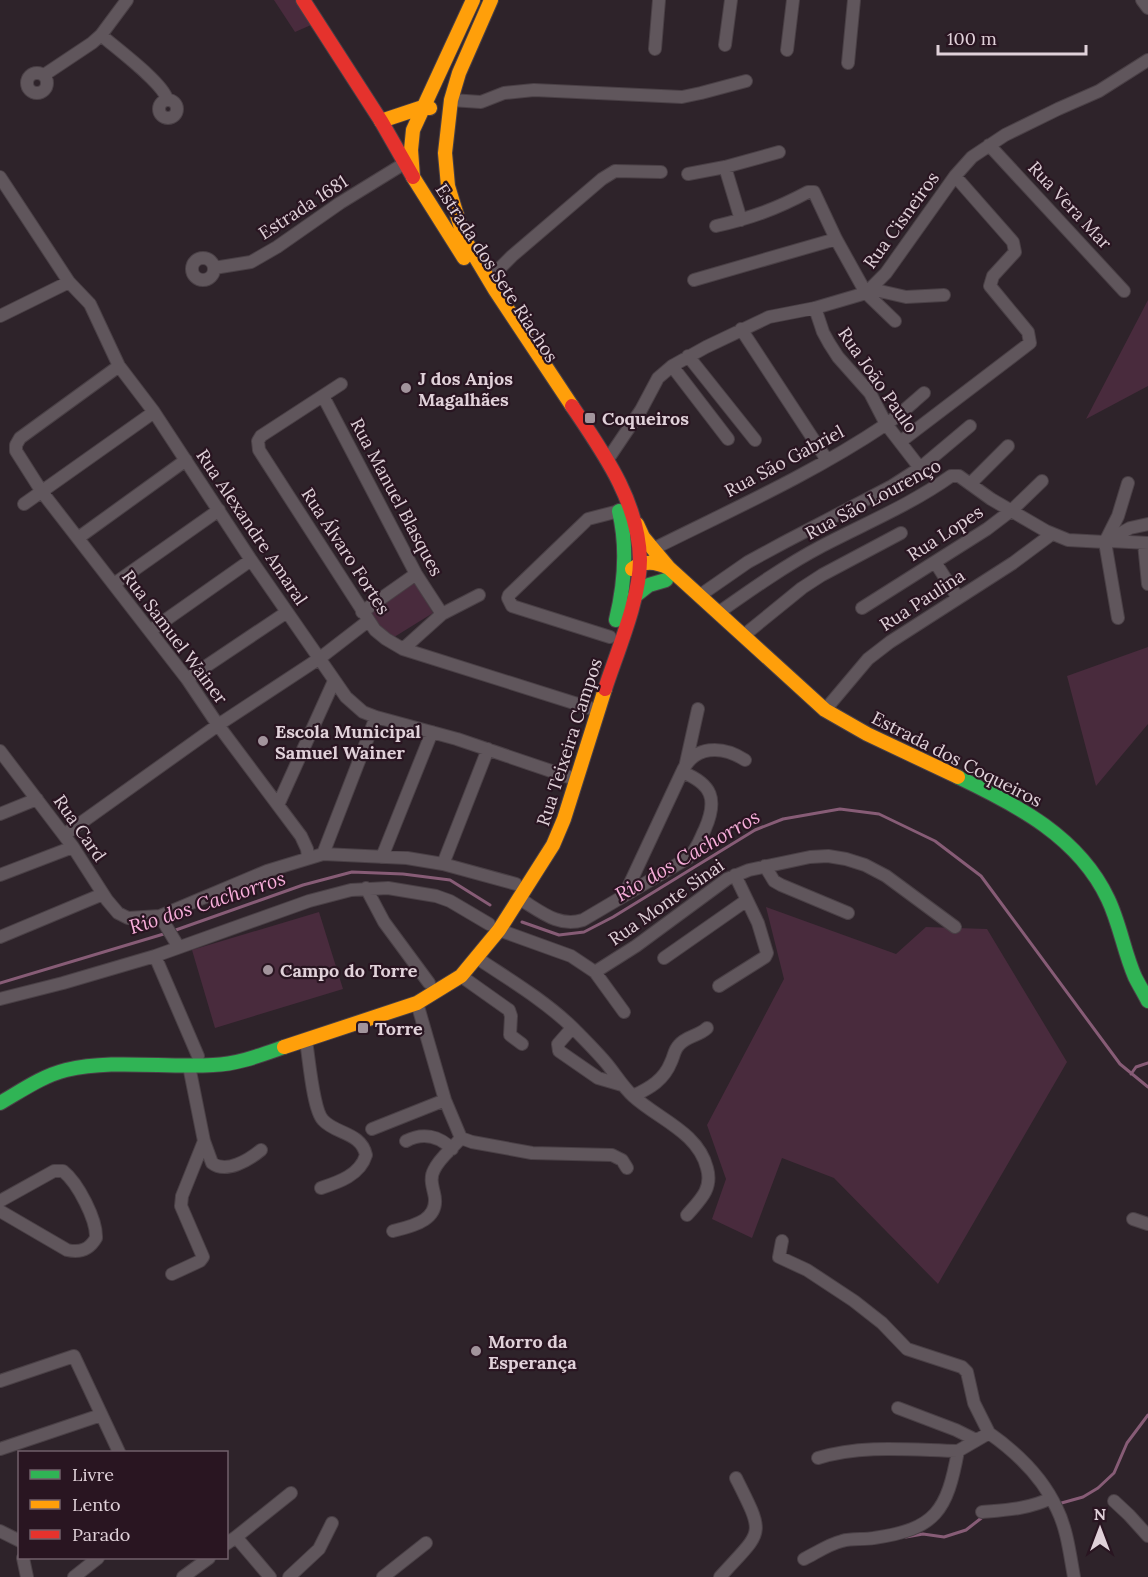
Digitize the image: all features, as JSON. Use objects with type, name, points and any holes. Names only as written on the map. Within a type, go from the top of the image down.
[{"type":"main road","name":"Estrada dos Sete Riachos","points":[[303,0],[602,472],[624,511]]},
{"type":"main road","points":[[413,177],[412,138],[423,107],[473,0]]},
{"type":"main road","name":"Estrada dos Sete Riachos","points":[[491,0],[459,74],[452,100],[445,153],[448,186],[464,237],[489,279],[608,459],[624,511],[626,578]]},
{"type":"main road","points":[[381,121],[423,107],[439,111],[448,122]]},
{"type":"main road","points":[[423,192],[436,193],[448,186]]},
{"type":"main road","name":"Estrada dos Coqueiros","points":[[624,511],[653,549],[668,574],[687,583],[696,594],[825,710],[867,734],[993,794],[1049,828],[1070,846],[1086,863],[1108,899],[1135,977],[1148,1001]]},
{"type":"main road","name":"Rua Teixeira Campos","points":[[0,1090],[49,1064],[70,1058],[121,1054],[216,1065],[249,1059],[417,1003],[460,976],[477,958],[494,927],[553,845],[564,819],[635,596],[640,562],[638,539],[624,511]]},
{"type":"main road","points":[[625,548],[640,562],[656,563],[668,574],[647,585],[635,596]]},
{"type":"main road","points":[[626,578],[632,568],[640,562]]},
{"type":"main road","name":"Rua Teixeira Campos","points":[[515,900],[516,884],[549,828],[568,777],[590,708],[626,578]]},
{"type":"main road","name":"Rua Teixeira Campos","points":[[0,1103],[48,1077],[67,1070],[105,1065],[194,1061],[260,1044],[388,1001],[429,983],[453,967],[494,927]]},
{"type":"street","points":[[44,75],[81,52],[101,35],[127,0]]},
{"type":"street","points":[[655,49],[659,0]]},
{"type":"street","points":[[725,45],[731,0]]},
{"type":"street","points":[[787,50],[794,0]]},
{"type":"street","points":[[848,63],[854,0]]},
{"type":"street","points":[[1142,0],[1148,8]]},
{"type":"street","points":[[101,35],[152,79],[167,99]]},
{"type":"street","name":"Rua Cisneiros","points":[[608,459],[641,410],[658,378],[672,366],[769,316],[816,308],[868,291],[886,273],[955,176],[972,157],[988,145],[1099,91],[1148,60]]},
{"type":"street","points":[[452,100],[481,102],[504,93],[534,90],[682,97],[746,81]]},
{"type":"street","name":"Rua Vera Mar","points":[[988,145],[1124,291]]},
{"type":"street","points":[[688,174],[725,167],[778,152]]},
{"type":"street","name":"Estrada 1681","points":[[214,268],[251,262],[405,163]]},
{"type":"street","points":[[725,167],[741,220]]},
{"type":"street","points":[[489,279],[512,256],[602,179],[615,171],[661,172]]},
{"type":"street","points":[[900,442],[1030,343],[1028,332],[990,286],[993,276],[1015,252],[1013,242],[955,176]]},
{"type":"street","name":"Rua Alexandre Amaral","points":[[0,177],[69,282],[90,304],[119,366],[154,412],[251,560],[320,658],[333,681],[355,705],[376,717],[488,749],[568,777]]},
{"type":"street","points":[[716,226],[776,209],[808,192],[817,194],[836,239],[868,291],[895,321]]},
{"type":"street","points":[[694,280],[836,239]]},
{"type":"street","points":[[0,316],[69,282]]},
{"type":"street","points":[[868,291],[906,297],[944,295]]},
{"type":"street","name":"Rua João Paulo","points":[[816,308],[823,332],[838,357],[870,393],[886,424],[920,468]]},
{"type":"street","points":[[741,329],[827,459]]},
{"type":"street","points":[[688,356],[755,440]]},
{"type":"street","name":"Rua Samuel Wainer","points":[[119,366],[20,438],[16,451],[42,492],[187,679],[218,725],[301,836],[308,857]]},
{"type":"street","points":[[672,366],[728,439]]},
{"type":"street","points":[[323,396],[340,384]]},
{"type":"street","name":"Rua São Gabriel","points":[[653,549],[783,484],[827,459],[886,424],[924,393]]},
{"type":"street","name":"Rua Álvaro Fortes","points":[[323,396],[261,436],[258,441],[259,450],[365,616],[386,639],[403,649],[590,708]]},
{"type":"street","name":"Rua Manuel Blasques","points":[[323,396],[416,574],[442,614]]},
{"type":"street","points":[[24,504],[154,412]]},
{"type":"street","points":[[696,594],[748,562],[892,486],[920,468],[970,426]]},
{"type":"street","points":[[970,484],[1008,446]]},
{"type":"street","points":[[78,538],[186,460]]},
{"type":"street","name":"Rua São Lourenço","points":[[718,613],[765,580],[822,546],[904,506],[951,476],[959,476],[1058,537],[1079,542],[1146,543]]},
{"type":"street","name":"Rua Lopes","points":[[862,608],[987,529],[1012,510],[1041,481]]},
{"type":"street","points":[[1118,618],[1107,542],[1128,483]]},
{"type":"street","points":[[114,584],[219,510]]},
{"type":"street","points":[[610,637],[512,606],[508,598],[588,519],[624,511]]},
{"type":"street","points":[[1107,542],[1130,528],[1148,524]]},
{"type":"street","points":[[743,636],[802,588],[901,533]]},
{"type":"street","name":"Rua Paulina","points":[[825,710],[868,659],[890,642],[1013,563],[1052,534]]},
{"type":"street","points":[[1146,543],[1148,584]]},
{"type":"street","points":[[150,631],[251,560]]},
{"type":"street","points":[[935,562],[958,598]]},
{"type":"street","points":[[64,835],[218,725],[320,658],[365,616],[416,574]]},
{"type":"street","points":[[403,649],[442,614],[479,595]]},
{"type":"street","points":[[187,679],[287,612]]},
{"type":"street","points":[[278,805],[333,681]]},
{"type":"street","points":[[624,896],[684,768],[698,709]]},
{"type":"street","points":[[323,854],[376,717]]},
{"type":"street","points":[[382,857],[432,732]]},
{"type":"street","points":[[443,864],[488,749]]},
{"type":"street","points":[[684,768],[698,752],[708,749],[730,752],[745,760]]},
{"type":"street","name":"Rua Card","points":[[1,752],[73,847],[118,913],[134,919],[162,919]]},
{"type":"street","points":[[515,900],[557,921],[575,923],[688,858],[694,852],[711,814],[711,796],[708,788],[684,768]]},
{"type":"street","points":[[0,814],[37,799]]},
{"type":"street","points":[[0,875],[73,847]]},
{"type":"street","points":[[176,942],[162,919],[267,871],[323,854],[407,858],[443,864],[516,884]]},
{"type":"street","name":"Rua Monte Sinai","points":[[595,972],[636,946],[691,904],[735,875],[810,857],[828,856],[846,859],[886,876],[956,927]]},
{"type":"street","points":[[765,867],[774,881],[781,885],[848,913]]},
{"type":"street","points":[[719,986],[765,957],[767,953],[758,923],[735,875]]},
{"type":"street","points":[[366,888],[384,922],[429,983]]},
{"type":"street","points":[[0,999],[154,956],[176,942],[309,901],[351,890],[388,888],[436,896],[450,901],[494,927],[571,956],[595,972],[624,1012]]},
{"type":"street","points":[[0,937],[103,894]]},
{"type":"street","points":[[664,958],[747,900]]},
{"type":"street","points":[[154,956],[194,1061],[204,1141],[212,1163],[219,1167],[244,1162],[261,1150]]},
{"type":"street","points":[[477,958],[531,993],[572,1028],[608,1064],[622,1085],[633,1096],[692,1141],[706,1165],[709,1176],[705,1194],[687,1215]]},
{"type":"street","points":[[460,976],[509,1010],[510,1035],[522,1044]]},
{"type":"street","points":[[417,1003],[445,1100],[461,1138],[532,1153],[612,1155],[621,1160],[627,1168]]},
{"type":"street","points":[[572,1028],[558,1044],[559,1051],[598,1078],[622,1085]]},
{"type":"street","points":[[633,1096],[660,1080],[682,1041],[707,1028]]},
{"type":"street","points":[[306,1041],[320,1116],[329,1125],[352,1137],[363,1146],[366,1155],[360,1168],[353,1174],[321,1188]]},
{"type":"street","points":[[372,1129],[445,1100]]},
{"type":"street","points":[[406,1141],[419,1136],[429,1136],[445,1142],[452,1149]]},
{"type":"street","points":[[393,1231],[423,1221],[433,1212],[435,1198],[432,1176],[439,1162],[461,1138]]},
{"type":"street","points":[[172,1274],[200,1261],[203,1257],[182,1212],[181,1201],[204,1141]]},
{"type":"street","points":[[0,1201],[54,1170],[63,1171],[72,1181],[95,1222],[96,1238],[87,1249],[67,1250],[0,1211]]},
{"type":"street","points":[[1133,1219],[1148,1224]]},
{"type":"street","points":[[782,1241],[778,1257],[807,1270],[854,1301],[882,1323],[907,1348],[962,1367],[967,1372],[974,1403],[989,1433],[1016,1454],[1054,1503],[1074,1577]]},
{"type":"street","points":[[0,1381],[74,1356],[119,1451]]},
{"type":"street","points":[[898,1407],[946,1425],[976,1440]]},
{"type":"street","points":[[0,1449],[101,1415]]},
{"type":"street","points":[[818,1458],[855,1449],[958,1451],[989,1433]]},
{"type":"street","points":[[804,1558],[844,1540],[884,1537],[915,1529],[937,1513],[943,1504],[955,1469],[958,1451]]},
{"type":"street","points":[[720,1577],[750,1546],[756,1535],[755,1516],[736,1478]]},
{"type":"street","points":[[270,1577],[231,1541],[291,1493]]},
{"type":"street","points":[[1114,1501],[1148,1536]]},
{"type":"street","points":[[982,1512],[1054,1503]]},
{"type":"street","points":[[292,1576],[319,1550],[332,1523]]},
{"type":"street","points":[[0,1531],[18,1539]]},
{"type":"street","points":[[383,1577],[426,1543]]},
{"type":"street","points":[[23,1559],[27,1577]]},
{"type":"street","points":[[74,1577],[96,1559]]},
{"type":"street","points":[[183,1577],[206,1559]]},
{"type":"shaded area","points":[[274,0],[297,0],[311,25],[295,32]]},
{"type":"shaded area","points":[[1148,300],[1148,386],[1086,419]]},
{"type":"shaded area","points":[[415,583],[433,613],[391,639],[370,613]]},
{"type":"shaded area","points":[[1148,647],[1148,724],[1096,786],[1067,676]]},
{"type":"shaded area","points":[[766,907],[896,954],[926,927],[987,929],[1067,1062],[938,1284],[834,1178],[782,1158],[752,1238],[712,1219],[726,1179],[707,1125],[784,979]]},
{"type":"shaded area","name":"Campo do Torre","points":[[319,912],[343,989],[215,1028],[192,950]]},
{"type":"waterway","name":"Rio dos Cachorros","points":[[522,922],[559,935],[584,932],[613,917],[755,830],[783,819],[840,809],[879,814],[935,841],[981,876],[1120,1064],[1148,1087]]},
{"type":"waterway","name":"Rio dos Cachorros","points":[[173,931],[303,885],[352,872],[403,874],[450,880],[490,905]]},
{"type":"waterway","name":"Rio dos Cachorros","points":[[0,983],[167,933]]},
{"type":"waterway","points":[[1131,1074],[1136,1067],[1148,1063]]},
{"type":"waterway","points":[[1058,1504],[1083,1497],[1098,1488],[1114,1473],[1127,1443],[1148,1415]]},
{"type":"waterway","points":[[906,1537],[923,1534],[944,1537],[966,1530],[984,1516]]},
{"type":"traffic: fast","points":[[616,620],[622,593],[624,565],[624,538],[619,511]]},
{"type":"traffic: fast","points":[[635,596],[649,585],[666,580]]},
{"type":"traffic: fast","points":[[958,777],[1002,799],[1044,825],[1081,858],[1096,877],[1108,899],[1131,967],[1148,1001]]},
{"type":"traffic: fast","points":[[0,1103],[40,1080],[66,1070],[102,1065],[222,1064],[249,1059],[284,1047]]},
{"type":"traffic: slow","points":[[464,258],[413,177],[411,150],[413,130],[473,0]]},
{"type":"traffic: slow","points":[[491,0],[459,73],[451,100],[445,153],[448,186],[464,238],[495,290],[572,406]]},
{"type":"traffic: slow","points":[[381,121],[423,107],[430,108]]},
{"type":"traffic: slow","points":[[637,524],[643,537],[669,568],[825,710],[867,734],[958,777]]},
{"type":"traffic: slow","points":[[632,569],[641,564],[650,563],[669,568]]},
{"type":"traffic: slow","points":[[284,1047],[417,1003],[461,976],[499,930],[553,845],[564,819],[605,689]]},
{"type":"traffic: jam","points":[[303,0],[381,121],[413,177]]},
{"type":"traffic: jam","points":[[572,406],[596,441],[617,479],[626,498],[638,539],[640,560],[636,591],[605,689]]},
{"type":"place","name":"J dos Anjos Magalhães","points":[[406,388]]},
{"type":"place","name":"Coqueiros","points":[[590,418]]},
{"type":"place","name":"Escola Municipal Samuel Wainer","points":[[263,741]]},
{"type":"place","name":"Campo do Torre","points":[[268,970]]},
{"type":"place","name":"Torre","points":[[363,1028]]},
{"type":"place","name":"Morro da Esperança","points":[[476,1351]]}]
